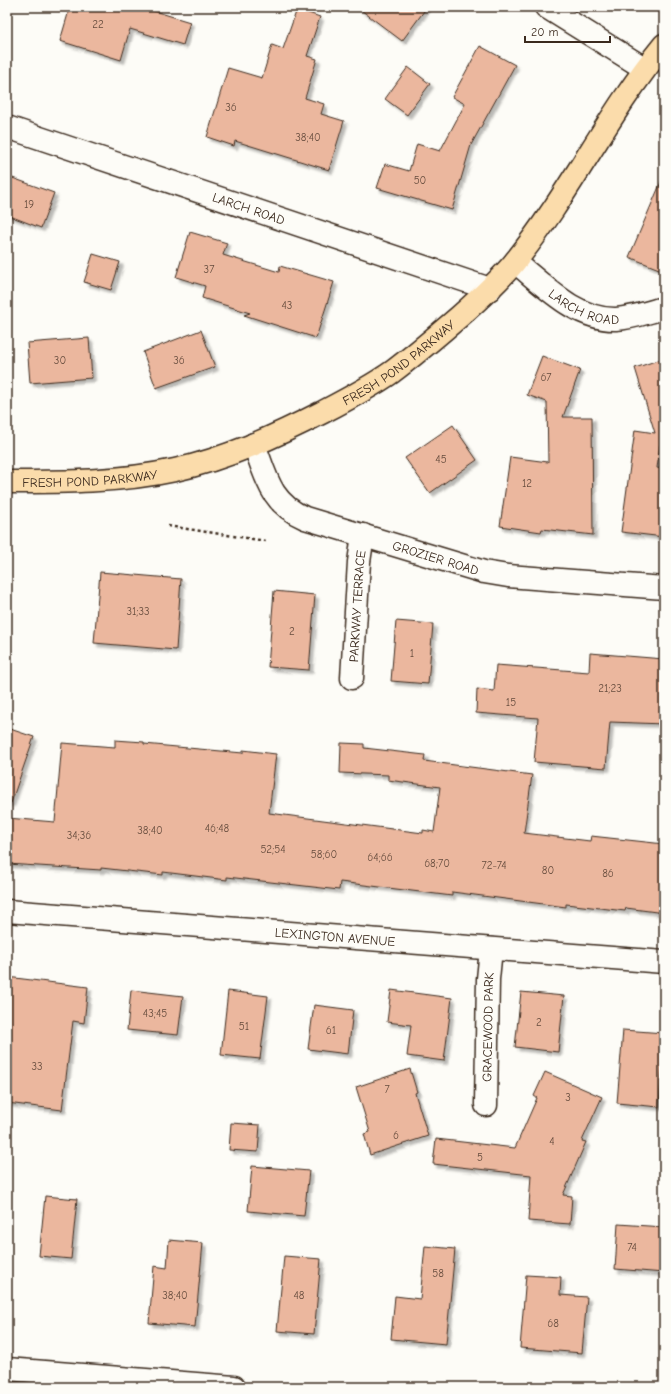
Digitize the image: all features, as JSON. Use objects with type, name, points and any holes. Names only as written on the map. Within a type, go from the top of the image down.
[{"type":"highway","name":"FRESH POND PARKWAY","points":[[7,482],[90,480],[156,474],[195,465],[254,444],[337,404],[390,373],[438,336],[490,289],[515,262],[553,212],[644,68],[664,45]]},
{"type":"street","points":[[546,7],[644,68]]},
{"type":"street","name":"LARCH ROAD","points":[[7,127],[490,289]]},
{"type":"street","name":"LARCH ROAD","points":[[515,262],[567,304],[597,317],[626,318],[664,308]]},
{"type":"street","name":"GROZIER ROAD","points":[[254,444],[274,495],[287,508],[305,518],[495,574],[664,588]]},
{"type":"street","name":"PARKWAY TERRACE","points":[[352,678],[359,562],[363,535]]},
{"type":"street","name":"LEXINGTON AVENUE","points":[[7,911],[664,962]]},
{"type":"street","name":"GRACEWOOD PARK","points":[[486,1105],[488,979],[491,949]]},
{"type":"street","points":[[7,1370],[234,1387]]},
{"type":"path","points":[[168,526],[266,541]]},
{"type":"building","points":[[70,7],[141,7],[190,22],[183,45],[130,29],[121,60],[60,41]]},
{"type":"building","points":[[357,7],[427,7],[402,41]]},
{"type":"building","points":[[297,9],[320,17],[307,56],[317,59],[305,98],[324,104],[321,114],[344,121],[329,170],[235,141],[234,146],[207,137],[228,68],[262,78],[272,45],[283,49]]},
{"type":"building","points":[[480,46],[515,65],[471,145],[452,210],[377,188],[385,164],[409,171],[417,144],[440,151],[465,104],[452,97]]},
{"type":"building","points":[[408,67],[430,84],[407,115],[385,99]]},
{"type":"building","points":[[664,175],[664,271],[629,257]]},
{"type":"building","points":[[7,176],[54,193],[41,228],[7,215]]},
{"type":"building","points":[[190,232],[227,243],[223,255],[279,272],[280,266],[334,282],[316,338],[244,315],[250,313],[202,298],[205,286],[176,277]]},
{"type":"building","points":[[93,254],[120,262],[111,290],[84,282]]},
{"type":"building","points":[[201,330],[215,367],[156,388],[143,352]]},
{"type":"building","points":[[89,338],[92,378],[30,383],[27,343]]},
{"type":"building","points":[[542,356],[580,370],[563,417],[592,417],[593,535],[542,529],[541,532],[500,526],[510,457],[548,462],[547,402],[527,395]]},
{"type":"building","points":[[664,358],[664,444],[660,445],[657,468],[664,469],[664,537],[621,532],[635,430],[655,433],[635,368]]},
{"type":"building","points":[[453,425],[477,460],[430,493],[405,458]]},
{"type":"building","points":[[100,572],[181,579],[176,650],[94,643]]},
{"type":"building","points":[[274,591],[315,595],[309,670],[268,667]]},
{"type":"building","points":[[396,621],[433,624],[428,684],[391,681]]},
{"type":"building","points":[[590,653],[664,659],[664,724],[610,722],[606,768],[534,762],[538,718],[476,713],[477,689],[494,691],[496,665],[589,672]]},
{"type":"building","points":[[7,728],[34,737],[11,803],[7,803]]},
{"type":"building","points":[[115,740],[243,753],[243,750],[276,754],[269,813],[423,833],[423,830],[434,832],[440,787],[388,780],[388,775],[340,773],[341,743],[364,744],[364,748],[425,755],[424,761],[532,775],[524,833],[590,841],[591,836],[664,844],[664,913],[626,908],[625,911],[566,904],[566,907],[452,892],[452,896],[340,882],[339,890],[227,877],[227,880],[163,872],[163,875],[101,868],[101,870],[7,864],[7,818],[55,822],[62,743],[115,747]]},
{"type":"building","points":[[7,977],[88,987],[84,1023],[73,1021],[62,1110],[7,1103]]},
{"type":"building","points":[[131,990],[183,996],[178,1035],[127,1030]]},
{"type":"building","points":[[391,990],[452,998],[444,1061],[407,1056],[411,1025],[387,1022]]},
{"type":"building","points":[[228,991],[268,996],[260,1059],[221,1055]]},
{"type":"building","points":[[521,992],[564,996],[558,1052],[515,1047]]},
{"type":"building","points":[[314,1005],[353,1010],[348,1054],[308,1049]]},
{"type":"building","points":[[623,1030],[664,1033],[659,1107],[617,1103]]},
{"type":"building","points":[[410,1069],[417,1092],[415,1093],[428,1136],[370,1155],[364,1134],[370,1132],[356,1087]]},
{"type":"building","points":[[545,1072],[602,1097],[582,1141],[586,1142],[563,1195],[572,1196],[570,1224],[528,1221],[531,1175],[433,1164],[436,1139],[515,1148],[537,1098],[534,1096]]},
{"type":"building","points":[[231,1123],[260,1125],[258,1152],[229,1150]]},
{"type":"building","points":[[252,1166],[309,1171],[304,1216],[248,1211]]},
{"type":"building","points":[[45,1196],[77,1199],[71,1259],[39,1256]]},
{"type":"building","points":[[618,1224],[664,1227],[664,1273],[615,1269]]},
{"type":"building","points":[[169,1240],[203,1243],[195,1327],[149,1323],[154,1266],[167,1268]]},
{"type":"building","points":[[425,1246],[455,1249],[446,1344],[391,1339],[395,1296],[420,1299]]},
{"type":"building","points":[[284,1256],[321,1259],[314,1334],[277,1331]]},
{"type":"building","points":[[526,1275],[561,1277],[560,1295],[587,1297],[582,1353],[520,1348]]}]
